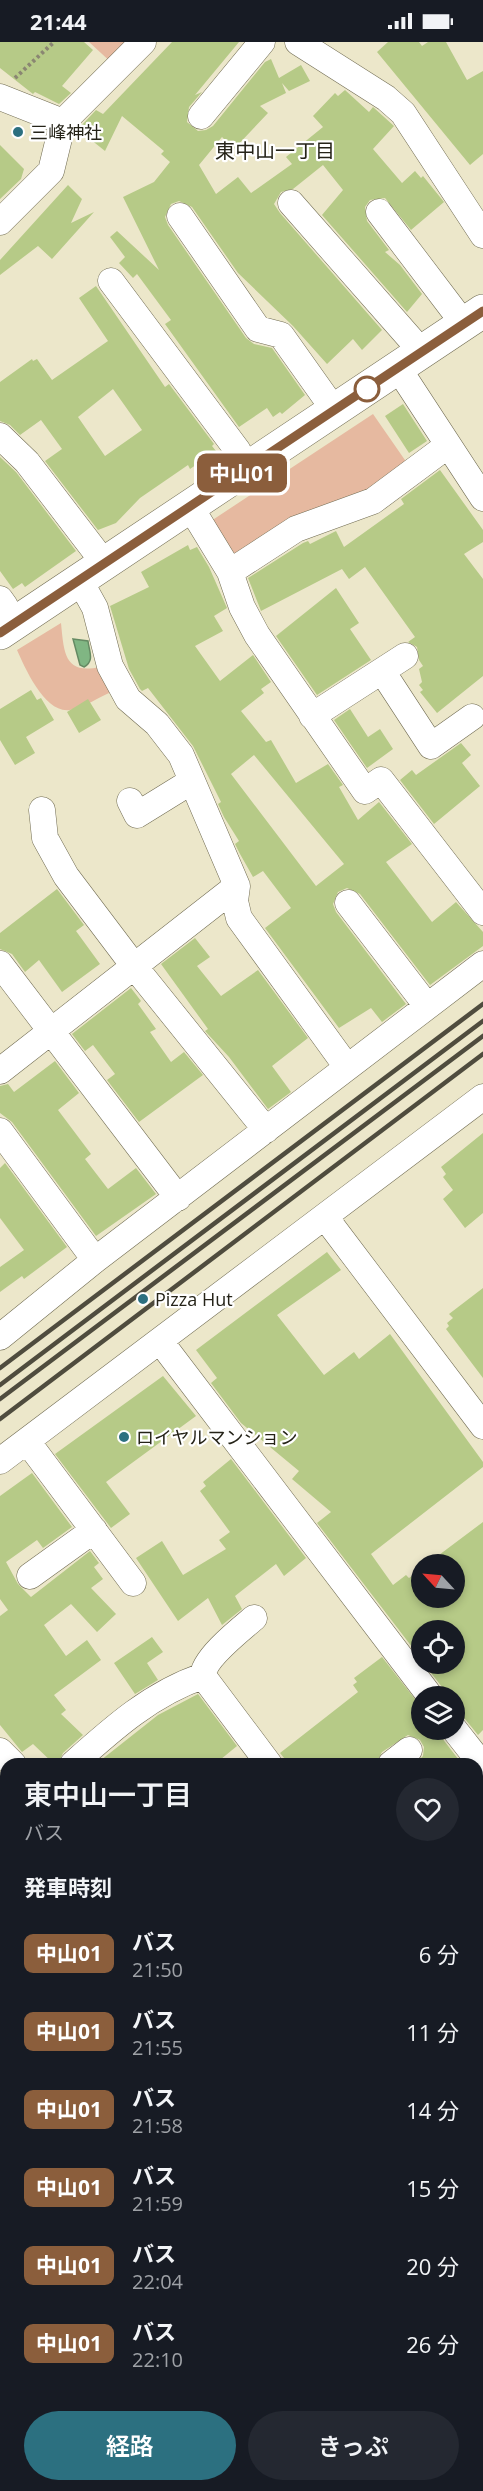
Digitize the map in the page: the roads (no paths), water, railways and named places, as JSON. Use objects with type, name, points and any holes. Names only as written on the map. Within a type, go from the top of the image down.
[{"type":"highway","points":[[2,613],[93,572],[474,318]]},
{"type":"street","points":[[0,222],[51,171],[63,122],[143,42]]},
{"type":"street","points":[[201,116],[262,42]]},
{"type":"street","points":[[298,42],[387,98],[403,114],[483,235]]},
{"type":"street","points":[[4,91],[63,122]]},
{"type":"street","points":[[291,203],[410,360],[447,446],[483,498]]},
{"type":"street","points":[[380,212],[474,318]]},
{"type":"street","points":[[180,216],[258,329],[281,335],[325,397]]},
{"type":"street","points":[[111,281],[238,451]]},
{"type":"street","points":[[0,436],[27,462],[93,572],[95,608],[110,666],[128,699],[157,724],[181,755],[237,886],[235,901],[239,918],[347,1067]]},
{"type":"street","points":[[230,572],[296,529],[373,501],[447,446]]},
{"type":"street","points":[[191,508],[230,572],[242,607],[257,635],[365,791],[381,780],[483,912]]},
{"type":"street","points":[[312,716],[405,656]]},
{"type":"street","points":[[382,671],[432,747],[479,719]]},
{"type":"street","points":[[130,801],[137,815],[192,781]]},
{"type":"street","points":[[42,810],[45,838],[66,876],[134,966],[266,1130]]},
{"type":"street","points":[[0,1071],[237,886]]},
{"type":"street","points":[[348,903],[427,1006]]},
{"type":"street","points":[[0,964],[177,1198]]},
{"type":"street","points":[[0,1337],[95,1260],[483,964]]},
{"type":"street","points":[[0,1461],[483,1097]]},
{"type":"street","points":[[0,1131],[95,1260]]},
{"type":"street","points":[[325,1217],[483,1426]]},
{"type":"street","points":[[160,1341],[422,1686]]},
{"type":"street","points":[[27,1441],[133,1583]]},
{"type":"street","points":[[30,1576],[94,1530]]},
{"type":"street","points":[[254,1618],[213,1657],[203,1670],[203,1676],[264,1758]]},
{"type":"street","points":[[80,1758],[118,1724],[161,1695],[203,1676]]},
{"type":"street","points":[[463,1740],[477,1758]]},
{"type":"railway","points":[[0,1368],[483,1004]]},
{"type":"railway","points":[[0,1385],[483,1021]]},
{"type":"railway","points":[[0,1399],[483,1036]]},
{"type":"railway","points":[[0,1419],[483,1054]]},
{"type":"place","name":"三峰神社","points":[[18,132]]},
{"type":"place","name":"Pizza Hut","points":[[143,1299]]},
{"type":"place","name":"ロイヤルマンション","points":[[124,1437]]},
{"type":"district","name":"東中山一丁目","points":[[275,150]]}]
